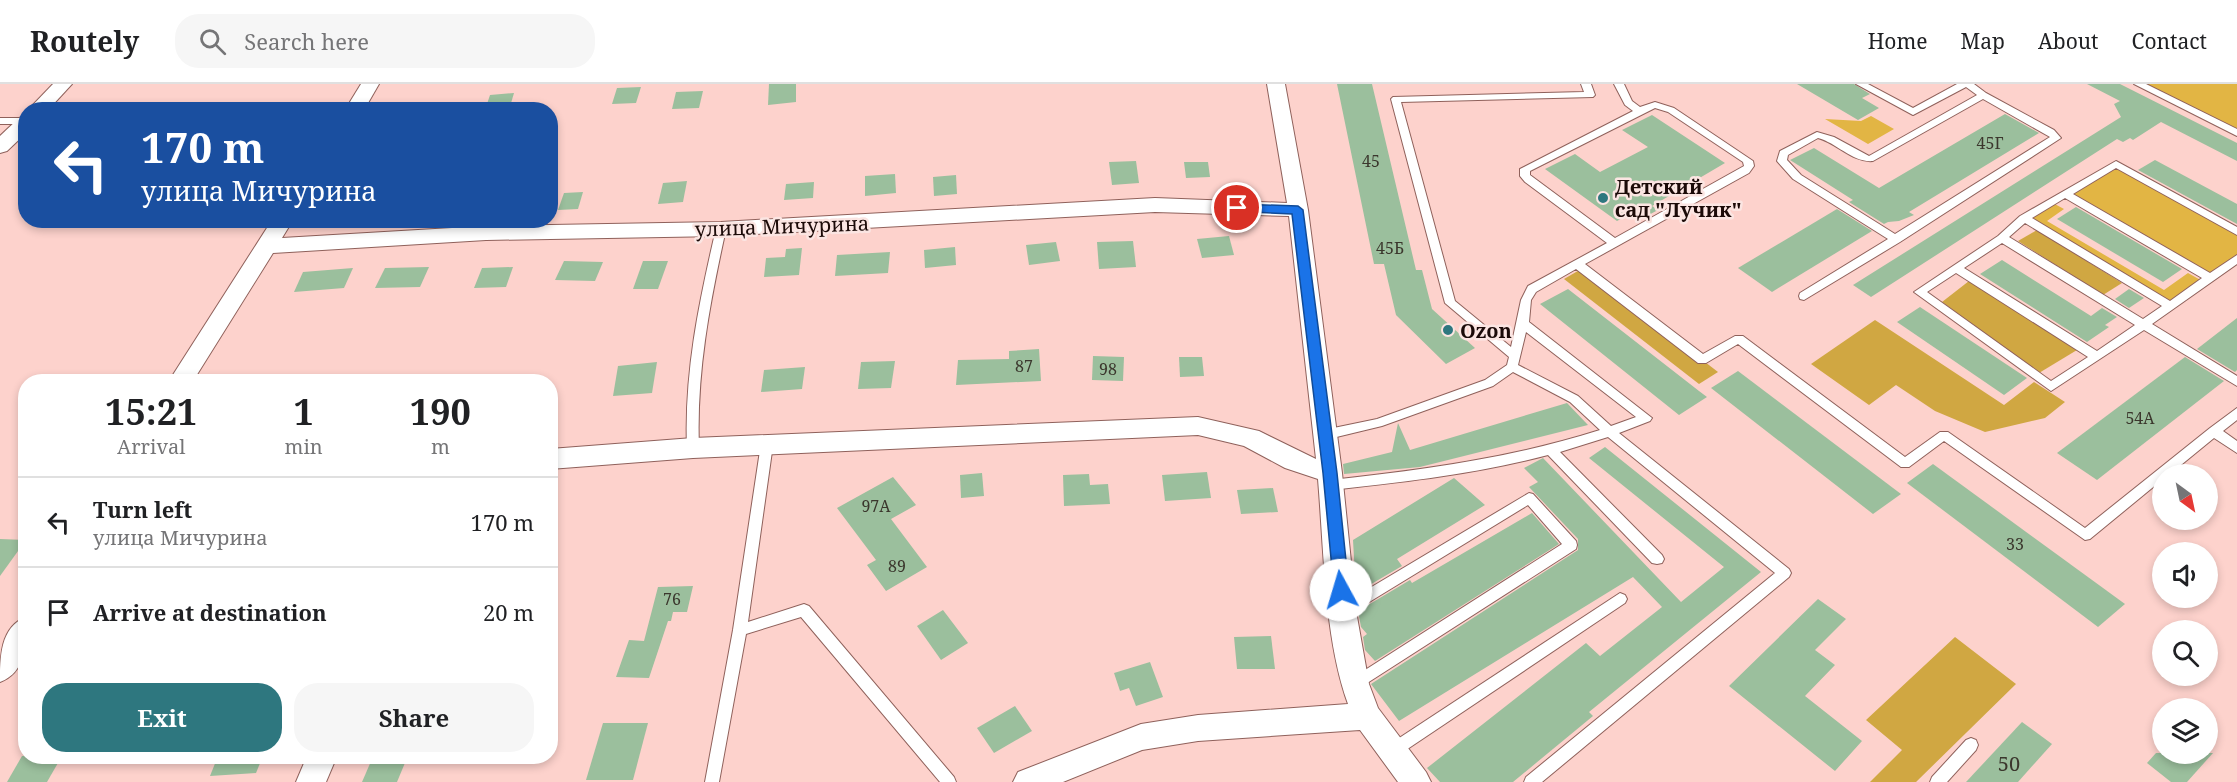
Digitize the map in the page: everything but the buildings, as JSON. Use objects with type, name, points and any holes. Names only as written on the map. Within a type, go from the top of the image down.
[{"type":"street","points":[[46,102],[63,84]]},
{"type":"street","points":[[359,102],[370,84]]},
{"type":"street","points":[[1276,84],[1298,210],[1331,479],[1343,611],[1355,684],[1367,716],[1416,782]]},
{"type":"street","points":[[0,147],[18,129]]},
{"type":"street","name":"улица Мичурина","points":[[267,246],[486,233],[721,229],[1155,205],[1298,210]]},
{"type":"street","points":[[185,374],[278,228]]},
{"type":"street","points":[[558,458],[767,444],[1198,426],[1250,438],[1331,479]]},
{"type":"street","points":[[0,670],[18,642]]},
{"type":"street","points":[[1028,782],[1141,737],[1198,728],[1367,716]]},
{"type":"street","points":[[311,782],[319,764]]},
{"type":"lane","points":[[1531,782],[1784,573],[1611,433],[1574,399],[1513,361],[1450,303],[1396,99],[1590,95],[1586,84]]},
{"type":"lane","points":[[1619,84],[1628,103],[1640,111]]},
{"type":"lane","points":[[1804,296],[2056,138],[2051,132],[1966,84],[1913,112],[1861,84]]},
{"type":"lane","points":[[2139,84],[2237,133]]},
{"type":"lane","points":[[1896,239],[1797,177],[1782,161],[1783,153],[1818,135],[1829,138],[1857,155],[1870,159],[1983,95]]},
{"type":"lane","points":[[1324,435],[1378,423],[1489,383],[1513,361],[1523,323],[1526,300],[1532,290],[1745,171],[1749,166],[1743,156],[1671,110],[1655,105],[1530,166],[1524,172],[1529,180],[1615,243]]},
{"type":"lane","points":[[0,121],[18,121]]},
{"type":"lane","points":[[2237,232],[2116,164],[2024,218],[2002,238],[1919,292],[2050,387],[2237,259]]},
{"type":"lane","points":[[2065,194],[2211,278]]},
{"type":"lane","points":[[2024,218],[2170,306]]},
{"type":"lane","points":[[693,448],[691,418],[698,331],[721,229]]},
{"type":"lane","points":[[2002,238],[2237,382]]},
{"type":"lane","points":[[1577,264],[1702,360],[1739,339],[1905,464],[1944,435],[2085,535],[2237,413]]},
{"type":"lane","points":[[1957,268],[2097,357]]},
{"type":"lane","points":[[1331,479],[1434,475],[1551,450],[1611,433],[1646,418],[1523,323]]},
{"type":"lane","points":[[2214,431],[2237,448]]},
{"type":"lane","points":[[712,782],[740,630],[767,444]]},
{"type":"lane","points":[[1551,450],[1657,560]]},
{"type":"lane","points":[[1343,611],[1529,498],[1571,545],[1355,684]]},
{"type":"lane","points":[[1392,751],[1620,599]]},
{"type":"lane","points":[[740,630],[804,610],[949,782]]},
{"type":"lane","points":[[1937,782],[1971,745]]},
{"type":"shaded area","points":[[2139,84],[2237,84],[2237,133]]},
{"type":"shaded area","points":[[1871,116],[1894,129],[1868,144],[1825,119],[1861,121]]},
{"type":"shaded area","points":[[2116,164],[2237,232],[2237,259],[2210,278],[2065,194]]},
{"type":"shaded area","points":[[2051,202],[2064,209],[2047,221],[2164,290],[2188,273],[2204,282],[2170,306],[2024,218]]},
{"type":"shaded area","points":[[2037,230],[2122,283],[2103,295],[2018,241]]},
{"type":"shaded area","points":[[1583,268],[1718,372],[1699,384],[1564,279]]},
{"type":"shaded area","points":[[1969,281],[2077,350],[2039,373],[1942,302]]},
{"type":"shaded area","points":[[1875,320],[2004,405],[2034,382],[2065,402],[2045,418],[1985,432],[1935,411],[1896,385],[1869,405],[1811,364]]},
{"type":"shaded area","points":[[1955,637],[2016,684],[1916,782],[1870,782],[1902,750],[1866,720]]},
{"type":"place","name":"Детский сад \"Лучик\"","points":[[1603,198]]},
{"type":"place","name":"Ozon","points":[[1448,330]]},
{"type":"route","points":[[1237,208],[1298,210],[1330,473],[1341,590]]}]
